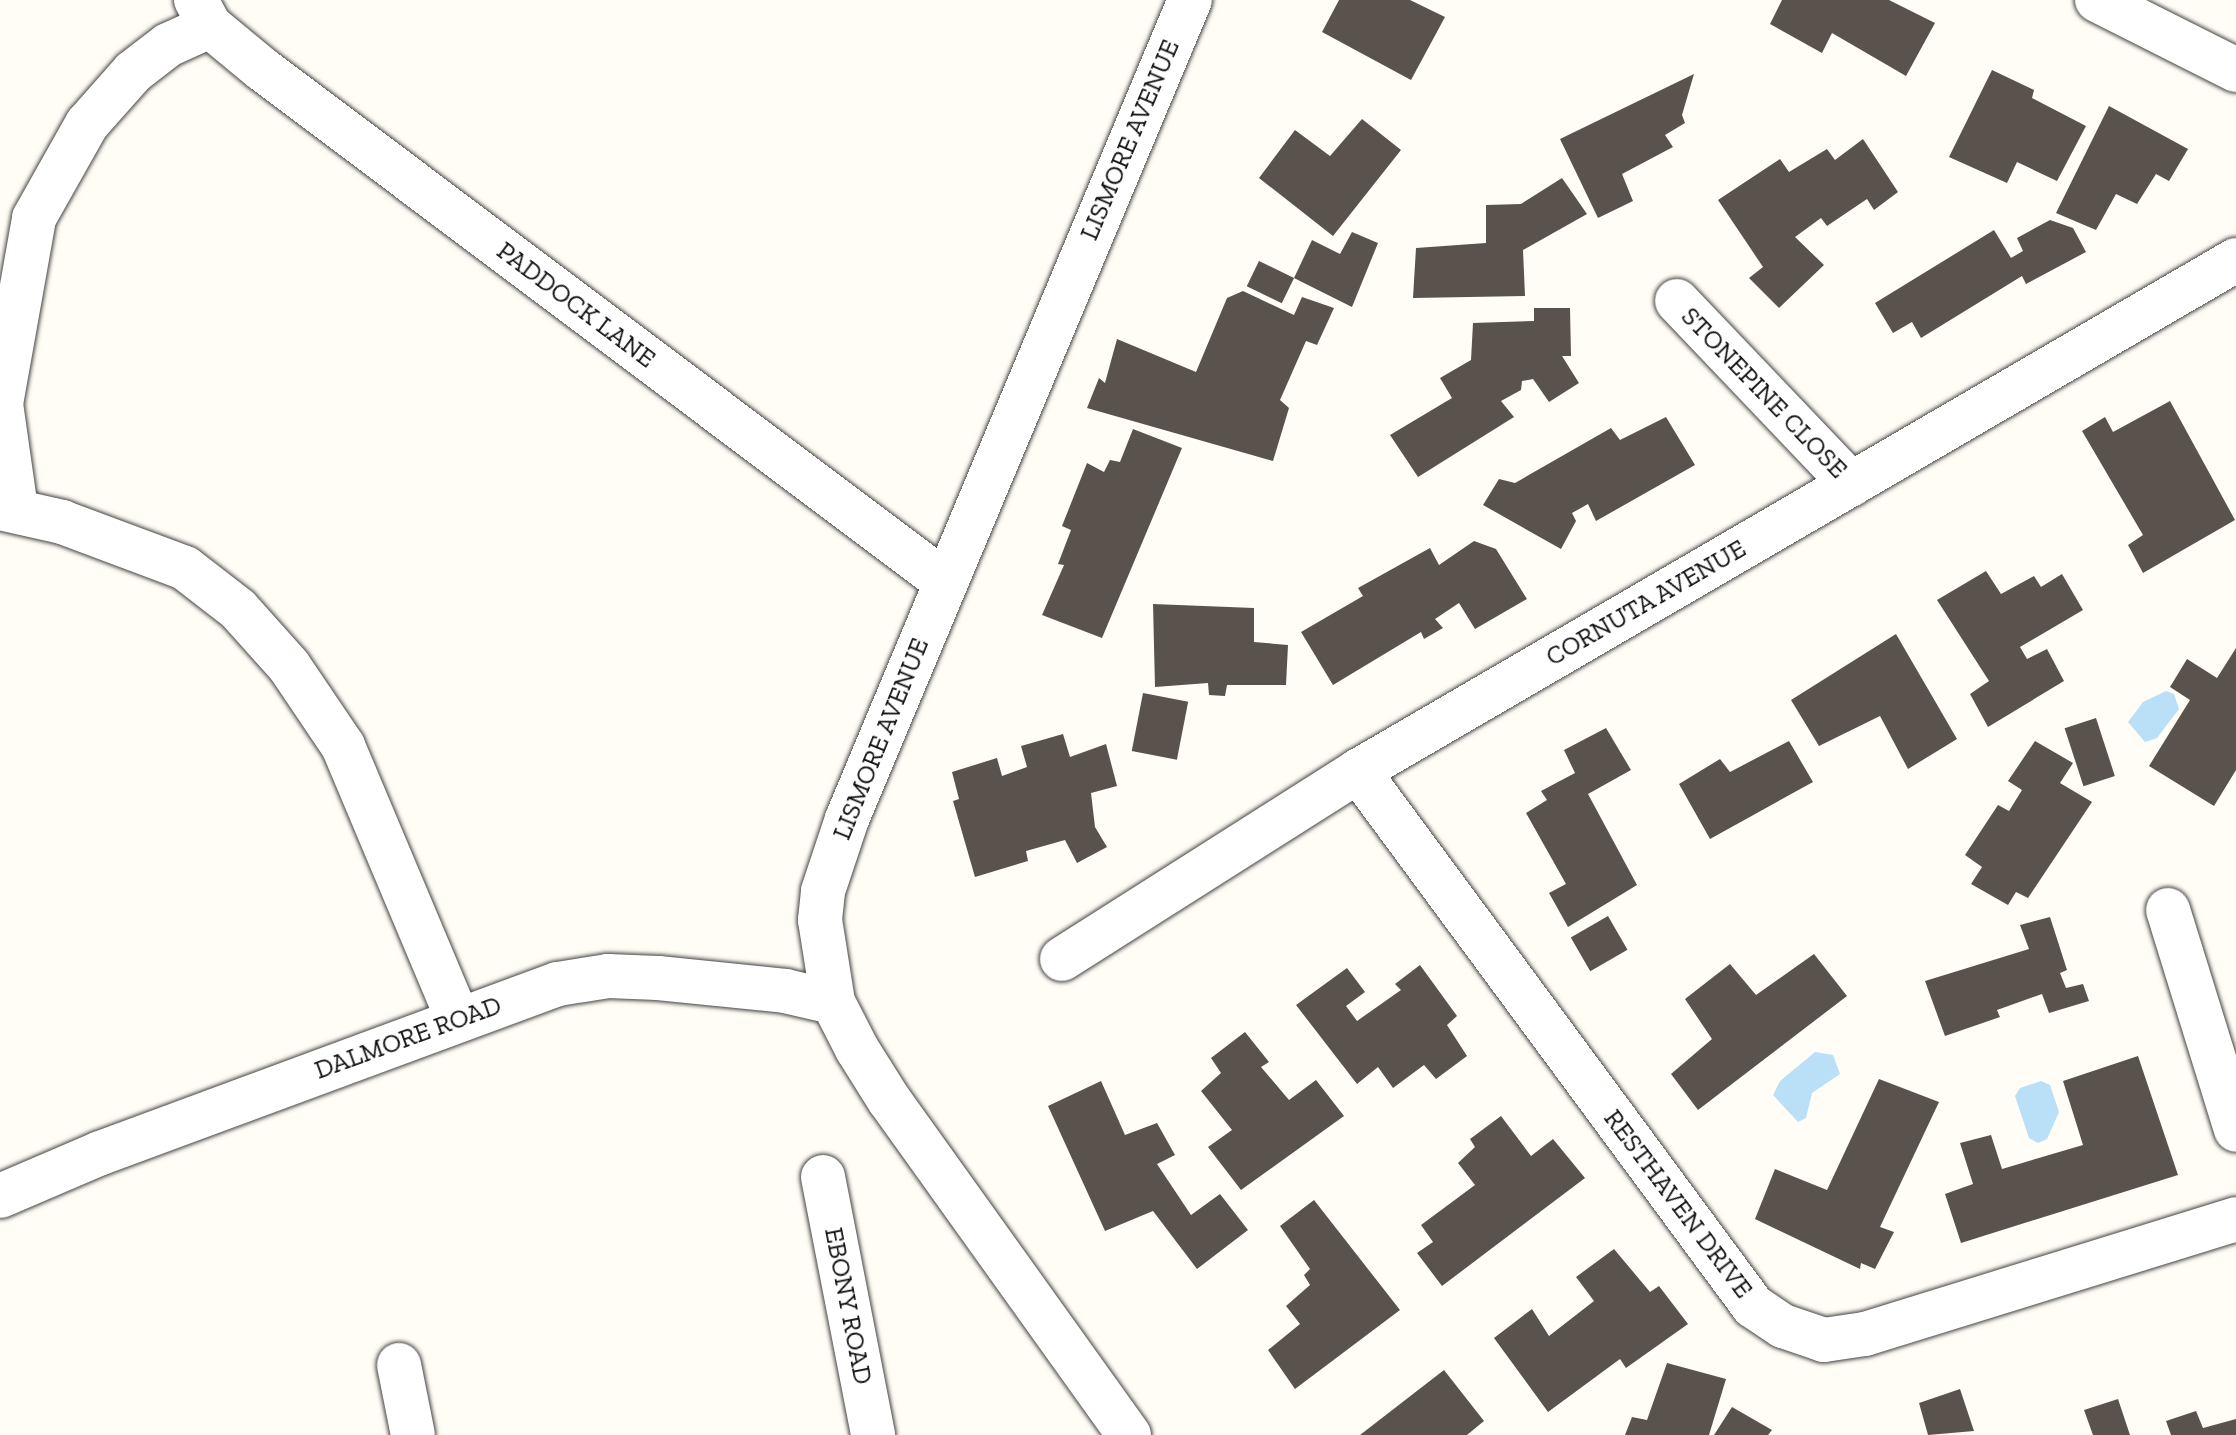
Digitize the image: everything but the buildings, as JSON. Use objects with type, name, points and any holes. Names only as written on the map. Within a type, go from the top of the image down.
[{"type":"street","name":"LISMORE AVENUE","points":[[1129,1435],[889,1100],[833,1002],[820,920],[823,891],[944,581],[1190,0]]},
{"type":"street","points":[[2097,0],[2236,70]]},
{"type":"street","name":"PADDOCK LANE","points":[[8,509],[1,404],[14,304],[34,218],[87,124],[133,72],[203,13],[944,581]]},
{"type":"street","name":"CORNUTA AVENUE","points":[[1062,959],[1358,771],[2236,260]]},
{"type":"street","name":"STONEPINE CLOSE","points":[[1677,301],[1851,484]]},
{"type":"street","points":[[8,509],[120,540],[185,568],[238,609],[289,666],[343,746],[458,1020]]},
{"type":"street","name":"RESTHAVEN DRIVE","points":[[1358,771],[1753,1306],[1783,1326],[1824,1340],[1865,1334],[2236,1219]]},
{"type":"street","points":[[2168,910],[2236,1130]]},
{"type":"street","name":"DALMORE ROAD","points":[[0,1196],[558,984],[608,976],[785,991],[833,1002]]},
{"type":"street","name":"EBONY ROAD","points":[[823,1177],[873,1435]]},
{"type":"street","points":[[399,1365],[413,1435]]},
{"type":"water","points":[[2166,691],[2174,694],[2179,709],[2157,738],[2145,742],[2128,722],[2143,702]]},
{"type":"water","points":[[1815,1052],[1833,1055],[1840,1074],[1812,1093],[1806,1118],[1798,1122],[1773,1095],[1780,1081]]},
{"type":"water","points":[[2041,1081],[2050,1085],[2059,1112],[2047,1139],[2038,1143],[2029,1138],[2015,1096],[2020,1088]]}]
